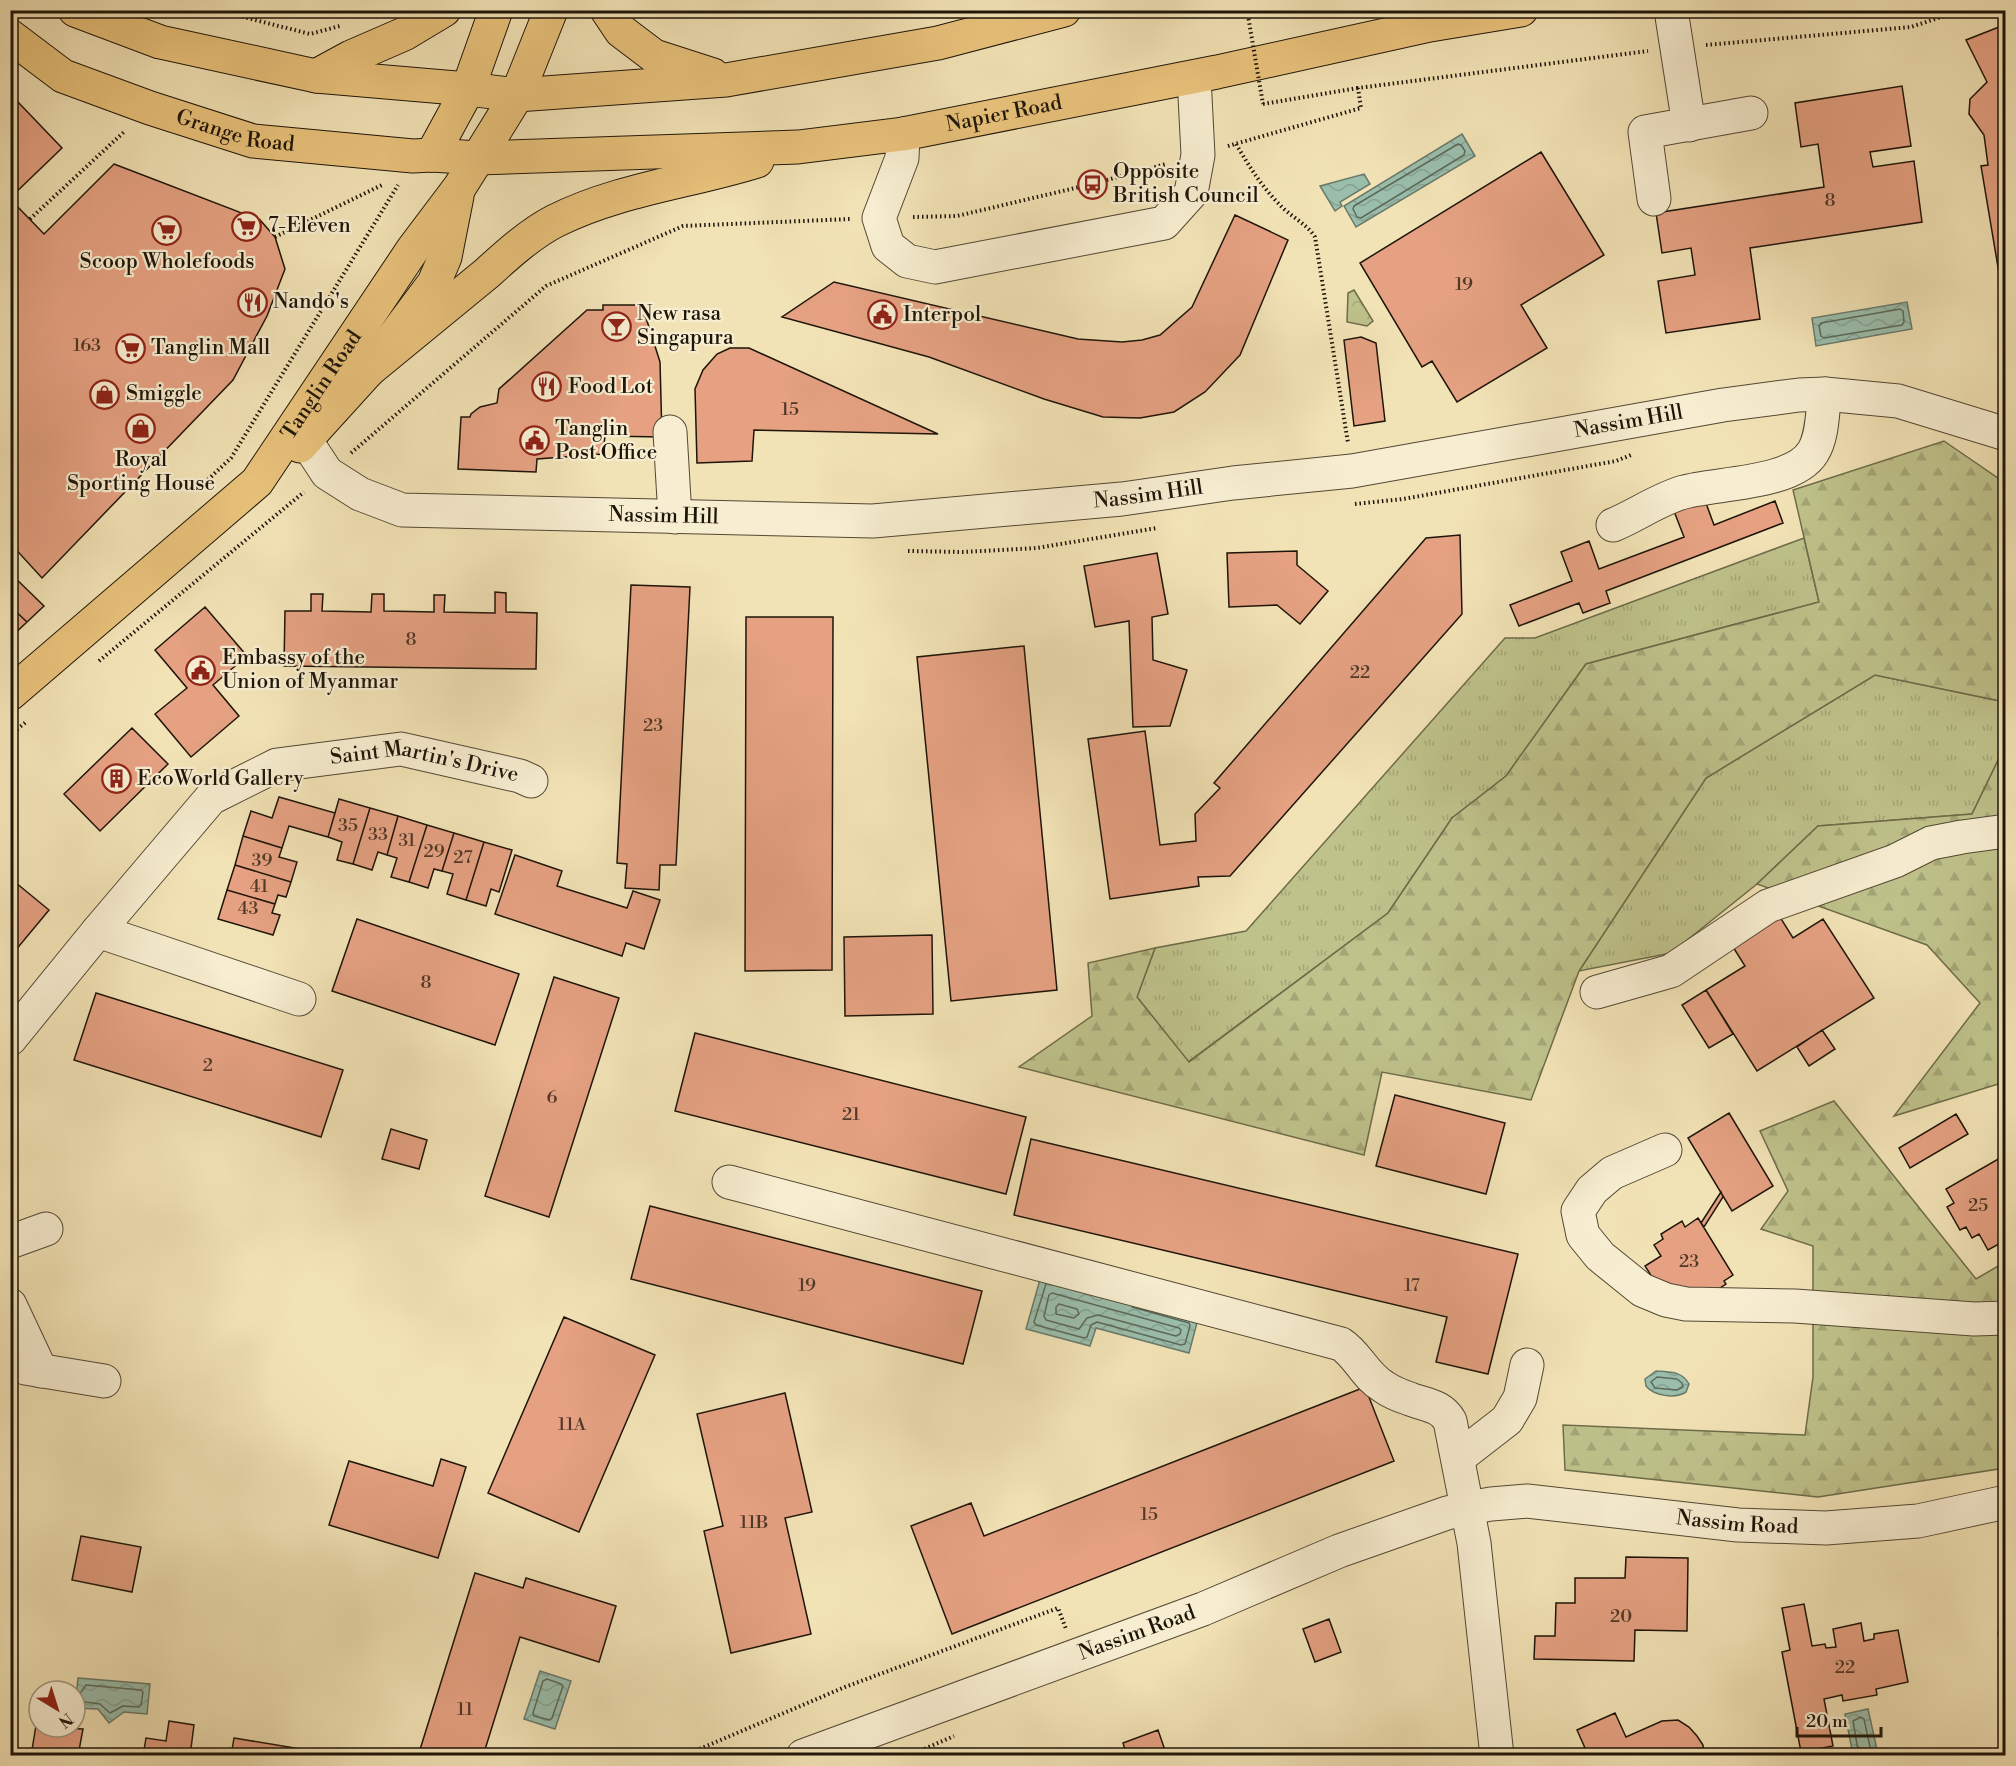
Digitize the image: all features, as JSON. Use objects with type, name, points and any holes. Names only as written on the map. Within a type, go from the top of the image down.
[{"type":"main road","points":[[75,10],[160,42],[316,76],[517,95],[726,80],[938,44],[1064,10]]},
{"type":"main road","points":[[316,76],[351,57],[404,34],[444,10]]},
{"type":"main road","points":[[432,155],[468,89],[496,10]]},
{"type":"main road","name":"Tanglin Road","points":[[10,694],[257,482],[413,249],[459,188],[478,158],[517,95],[551,10]]},
{"type":"main road","points":[[607,10],[621,31],[654,56],[726,80]]},
{"type":"main road","name":"Napier Road","points":[[478,158],[798,147],[903,134],[1194,77],[1436,18],[1521,10]]},
{"type":"main road","name":"Grange Road","points":[[10,36],[63,76],[150,108],[253,141],[413,156],[478,158]]},
{"type":"main road","points":[[369,370],[521,244],[553,222],[603,200],[724,171],[798,147]]},
{"type":"main road","points":[[257,482],[306,441],[369,370],[434,283],[445,257],[459,188]]},
{"type":"street","points":[[1671,10],[1689,124]]},
{"type":"street","points":[[903,134],[902,158],[879,218],[888,246],[907,261],[934,267],[1164,223],[1191,193],[1198,155],[1194,77]]},
{"type":"street","points":[[1654,199],[1644,132],[1751,113]]},
{"type":"street","points":[[1613,525],[1683,492],[1728,486],[1786,473],[1804,462],[1813,454],[1817,443],[1825,394]]},
{"type":"street","name":"Nassim Hill","points":[[306,441],[327,473],[360,494],[402,510],[873,521],[1122,499],[1233,483],[1352,471],[1776,397],[1825,394],[1898,401],[2006,434]]},
{"type":"street","points":[[670,432],[675,517]]},
{"type":"street","name":"Saint Martin's Drive","points":[[10,1039],[211,798],[277,765],[401,749],[520,776],[531,781]]},
{"type":"street","points":[[1597,992],[1671,971],[1768,906],[1895,861],[1931,843],[2006,831]]},
{"type":"street","points":[[98,932],[299,999]]},
{"type":"street","points":[[1665,1150],[1612,1173],[1592,1190],[1578,1211],[1583,1235],[1600,1256],[1642,1290],[1666,1300],[1686,1304],[1795,1306],[1974,1319],[2006,1318]]},
{"type":"street","points":[[729,1182],[1341,1344],[1351,1351],[1364,1371],[1383,1386],[1409,1399],[1429,1404],[1446,1414],[1450,1421],[1474,1543],[1497,1755]]},
{"type":"street","points":[[10,1242],[46,1229]]},
{"type":"street","points":[[10,1305],[26,1366],[104,1381]]},
{"type":"street","points":[[1458,1458],[1507,1420],[1521,1398],[1527,1365]]},
{"type":"street","name":"Nassim Road","points":[[803,1755],[1203,1609],[1339,1551],[1447,1513],[1468,1508],[1527,1501],[1738,1525],[1826,1528],[1918,1521],[2006,1502]]},
{"type":"path","points":[[216,10],[310,34],[346,25]]},
{"type":"path","points":[[355,20],[373,10]]},
{"type":"path","points":[[1247,10],[1263,104],[1358,88]]},
{"type":"path","points":[[30,219],[150,108]]},
{"type":"path","points":[[1236,144],[1260,184],[1282,208],[1311,231],[1315,237],[1352,471]]},
{"type":"path","points":[[275,237],[386,183]]},
{"type":"path","points":[[197,490],[231,458],[399,183]]},
{"type":"path","points":[[683,1755],[845,1687],[1058,1608],[1076,1655]]},
{"type":"green space","points":[[1354,290],[1373,321],[1367,326],[1347,322],[1348,293]]},
{"type":"green space","points":[[1944,441],[2005,483],[2005,702],[1875,675],[1706,778],[1579,971],[1531,1100],[1382,1072],[1364,1155],[1019,1067],[1092,1016],[1088,963],[1155,948],[1137,997],[1189,1062],[1388,913],[1452,818],[1506,776],[1586,664],[1819,602],[1793,490]]},
{"type":"green space","points":[[1804,538],[1819,602],[1586,664],[1506,776],[1452,818],[1388,913],[1188,1062],[1137,997],[1155,948],[1246,931],[1505,638],[1535,638]]},
{"type":"green space","points":[[1875,675],[2005,702],[2005,746],[1972,814],[1818,826],[1757,884],[1671,953],[1579,971],[1706,778]]},
{"type":"green space","points":[[2005,746],[2005,1082],[1894,1116],[1980,1003],[1927,945],[1757,884],[1818,826],[1972,814]]},
{"type":"green space","points":[[1834,1101],[1976,1279],[2005,1262],[2005,1468],[1818,1497],[1565,1470],[1563,1425],[1805,1435],[1813,1377],[1813,1246],[1761,1229],[1788,1191],[1760,1131]]},
{"type":"water","points":[[1462,134],[1475,156],[1356,227],[1344,206]]},
{"type":"water","points":[[1364,174],[1370,184],[1340,202],[1342,206],[1335,211],[1320,186]]},
{"type":"water","points":[[1907,302],[1912,329],[1816,346],[1812,318]]},
{"type":"water","points":[[1041,1276],[1198,1319],[1189,1353],[1096,1328],[1090,1346],[1026,1329]]},
{"type":"water","points":[[1656,1371],[1675,1373],[1683,1377],[1689,1384],[1686,1392],[1671,1396],[1654,1392],[1646,1386],[1645,1379]]},
{"type":"water","points":[[540,1671],[571,1681],[555,1729],[524,1719]]},
{"type":"water","points":[[78,1678],[150,1684],[147,1714],[124,1712],[109,1723],[98,1709],[87,1709],[87,1679]]},
{"type":"water","points":[[1868,1709],[1878,1754],[1853,1755],[1845,1714]]},
{"type":"building","points":[[1999,27],[2001,31],[2006,29],[2006,298],[2003,297],[1981,166],[1988,165],[1984,135],[1969,114],[1970,99],[1987,82],[1966,40]]},
{"type":"building","points":[[1902,86],[1911,146],[1870,152],[1873,167],[1914,161],[1922,222],[1750,248],[1760,319],[1666,333],[1658,281],[1695,275],[1691,248],[1662,253],[1656,213],[1824,187],[1818,144],[1801,147],[1795,103]]},
{"type":"building","points":[[17,101],[62,148],[10,198],[10,107]]},
{"type":"building","points":[[1541,152],[1604,255],[1521,305],[1547,348],[1457,402],[1432,361],[1422,367],[1360,263]]},
{"type":"building","name":"Tanglin Mall","points":[[114,164],[260,220],[275,237],[285,269],[267,316],[233,380],[42,578],[10,543],[10,204],[13,202],[44,234]]},
{"type":"building","name":"Interpol","points":[[1235,215],[1288,240],[1240,355],[1205,392],[1174,412],[1140,418],[1103,417],[1044,399],[929,357],[782,317],[834,282],[1078,339],[1122,342],[1142,340],[1160,335],[1192,307]]},
{"type":"building","points":[[603,305],[642,305],[660,362],[662,437],[605,436],[603,454],[537,459],[536,472],[458,469],[461,417],[470,417],[480,407],[497,403],[499,389],[587,310],[603,310]]},
{"type":"building","points":[[1361,337],[1376,343],[1385,421],[1354,426],[1344,340]]},
{"type":"building","points":[[730,348],[749,348],[938,434],[754,430],[752,461],[697,463],[695,389],[703,370],[717,354]]},
{"type":"building","points":[[1703,495],[1714,525],[1775,501],[1783,523],[1606,591],[1610,603],[1583,613],[1579,603],[1519,626],[1510,605],[1572,581],[1561,552],[1589,541],[1599,569],[1684,537],[1672,506]]},
{"type":"building","points":[[1460,535],[1462,614],[1230,876],[1198,877],[1199,886],[1110,899],[1088,739],[1145,731],[1160,845],[1196,841],[1195,814],[1220,788],[1214,783],[1426,538]]},
{"type":"building","points":[[1297,551],[1297,565],[1328,591],[1300,624],[1277,605],[1229,607],[1227,553]]},
{"type":"building","points":[[1157,553],[1168,614],[1152,617],[1153,660],[1187,670],[1170,726],[1133,727],[1129,621],[1095,627],[1084,566]]},
{"type":"building","points":[[10,573],[44,606],[27,622],[10,606]]},
{"type":"building","points":[[631,585],[690,587],[676,865],[660,865],[659,890],[625,888],[627,864],[617,863]]},
{"type":"building","points":[[495,592],[506,593],[506,612],[537,613],[536,669],[284,666],[285,611],[311,611],[311,594],[323,594],[322,611],[371,612],[372,594],[384,594],[384,611],[434,612],[434,595],[445,595],[444,612],[495,613]]},
{"type":"building","points":[[10,606],[27,622],[10,638]]},
{"type":"building","name":"Embassy of the Union of Myanmar","points":[[205,607],[247,656],[213,685],[239,716],[191,757],[155,714],[187,688],[155,650]]},
{"type":"building","points":[[746,617],[833,617],[832,970],[745,971]]},
{"type":"building","points":[[1024,646],[1057,990],[951,1001],[917,657]]},
{"type":"building","name":"EcoWorld Gallery","points":[[132,728],[168,764],[100,831],[64,794]]},
{"type":"building","points":[[279,797],[335,813],[328,837],[289,826],[282,848],[243,836],[251,811],[272,818]]},
{"type":"building","points":[[339,799],[370,808],[353,864],[337,860],[342,842],[328,837]]},
{"type":"building","points":[[370,808],[398,816],[387,855],[378,852],[372,870],[353,864]]},
{"type":"building","points":[[398,816],[427,825],[409,882],[391,877],[397,858],[387,855]]},
{"type":"building","points":[[427,825],[454,833],[442,871],[434,869],[428,888],[409,882]]},
{"type":"building","points":[[454,833],[484,842],[466,900],[447,894],[453,874],[442,871]]},
{"type":"building","points":[[243,836],[282,848],[279,857],[297,862],[291,882],[235,865]]},
{"type":"building","points":[[484,842],[512,850],[499,892],[491,889],[486,906],[466,900]]},
{"type":"building","points":[[515,855],[562,871],[557,886],[627,908],[633,891],[660,900],[644,949],[626,943],[622,956],[495,914]]},
{"type":"building","points":[[235,865],[291,882],[286,897],[278,895],[275,904],[227,890]]},
{"type":"building","points":[[10,878],[49,910],[10,957]]},
{"type":"building","points":[[227,890],[275,904],[272,913],[280,915],[273,935],[218,919]]},
{"type":"building","points":[[1775,909],[1793,938],[1823,919],[1874,998],[1757,1071],[1706,990],[1745,966],[1728,939]]},
{"type":"building","points":[[357,919],[519,974],[495,1045],[332,991]]},
{"type":"building","points":[[932,935],[933,1014],[845,1016],[844,937]]},
{"type":"building","points":[[554,977],[619,998],[549,1217],[485,1196]]},
{"type":"building","points":[[1706,990],[1733,1034],[1709,1048],[1682,1005]]},
{"type":"building","points":[[96,993],[343,1070],[321,1137],[74,1060]]},
{"type":"building","points":[[1822,1030],[1835,1049],[1809,1066],[1797,1047]]},
{"type":"building","points":[[695,1033],[1026,1117],[1006,1194],[675,1111]]},
{"type":"building","points":[[1395,1095],[1505,1123],[1486,1194],[1376,1166]]},
{"type":"building","points":[[1729,1113],[1773,1186],[1732,1211],[1688,1138]]},
{"type":"building","points":[[1956,1114],[1968,1134],[1910,1168],[1899,1148]]},
{"type":"building","points":[[391,1129],[427,1140],[419,1169],[382,1159]]},
{"type":"building","points":[[1031,1139],[1518,1254],[1488,1374],[1436,1362],[1447,1317],[1014,1215]]},
{"type":"building","points":[[2000,1158],[2006,1168],[2006,1240],[1988,1250],[1979,1234],[1972,1238],[1966,1227],[1960,1230],[1947,1207],[1954,1203],[1946,1189]]},
{"type":"building","points":[[1721,1192],[1723,1197],[1704,1227],[1701,1223]]},
{"type":"building","points":[[650,1206],[982,1291],[963,1364],[631,1279]]},
{"type":"building","points":[[1698,1218],[1733,1275],[1724,1281],[1726,1284],[1702,1300],[1666,1299],[1645,1266],[1661,1256],[1654,1245],[1663,1239],[1661,1234],[1682,1221],[1685,1227]]},
{"type":"building","points":[[564,1317],[655,1355],[579,1532],[488,1493]]},
{"type":"building","points":[[1365,1387],[1394,1461],[952,1634],[911,1526],[971,1503],[984,1536]]},
{"type":"building","points":[[785,1393],[812,1512],[785,1518],[811,1634],[731,1653],[704,1531],[723,1526],[697,1414]]},
{"type":"building","points":[[441,1459],[466,1467],[438,1558],[329,1525],[349,1461],[433,1486]]},
{"type":"building","points":[[81,1536],[141,1547],[132,1592],[72,1580]]},
{"type":"building","points":[[1626,1557],[1688,1558],[1687,1631],[1635,1630],[1634,1661],[1534,1659],[1535,1636],[1555,1636],[1556,1603],[1575,1603],[1575,1578],[1625,1578]]},
{"type":"building","points":[[475,1573],[523,1588],[526,1578],[616,1606],[599,1662],[520,1637],[483,1756],[418,1756]]},
{"type":"building","points":[[1804,1604],[1812,1646],[1825,1644],[1826,1648],[1836,1647],[1833,1629],[1861,1623],[1864,1641],[1874,1639],[1874,1634],[1898,1630],[1908,1682],[1876,1689],[1877,1695],[1843,1701],[1842,1695],[1824,1699],[1833,1746],[1801,1752],[1782,1652],[1790,1650],[1782,1608]]},
{"type":"building","points":[[1329,1619],[1341,1652],[1315,1662],[1303,1629]]},
{"type":"building","points":[[2006,1631],[2006,1678],[1998,1632]]},
{"type":"building","points":[[1615,1713],[1626,1737],[1662,1721],[1678,1720],[1697,1736],[1703,1745],[1704,1756],[1586,1756],[1588,1755],[1577,1730]]},
{"type":"building","points":[[169,1721],[194,1725],[190,1756],[143,1756],[146,1738],[166,1741]]},
{"type":"building","points":[[1158,1730],[1167,1756],[1127,1756],[1123,1743]]},
{"type":"building","points":[[234,1738],[343,1756],[231,1756]]},
{"type":"building","points":[[34,1739],[81,1739],[78,1756],[31,1756]]},
{"type":"place","name":"Opposite British Council","points":[[1092,184]]},
{"type":"place","name":"7-Eleven","points":[[247,226]]},
{"type":"place","name":"Scoop Wholefoods","points":[[167,231]]},
{"type":"place","name":"Nando's","points":[[252,302]]},
{"type":"place","name":"Interpol","points":[[882,315]]},
{"type":"place","name":"New rasa Singapura","points":[[616,326]]},
{"type":"place","name":"Tanglin Mall","points":[[130,348]]},
{"type":"place","name":"Food Lot","points":[[547,387]]},
{"type":"place","name":"Smiggle","points":[[105,394]]},
{"type":"place","name":"Royal Sporting House","points":[[141,429]]},
{"type":"place","name":"Tanglin Post Office","points":[[534,441]]},
{"type":"place","name":"Embassy of the Union of Myanmar","points":[[201,670]]},
{"type":"place","name":"EcoWorld Gallery","points":[[116,779]]}]
